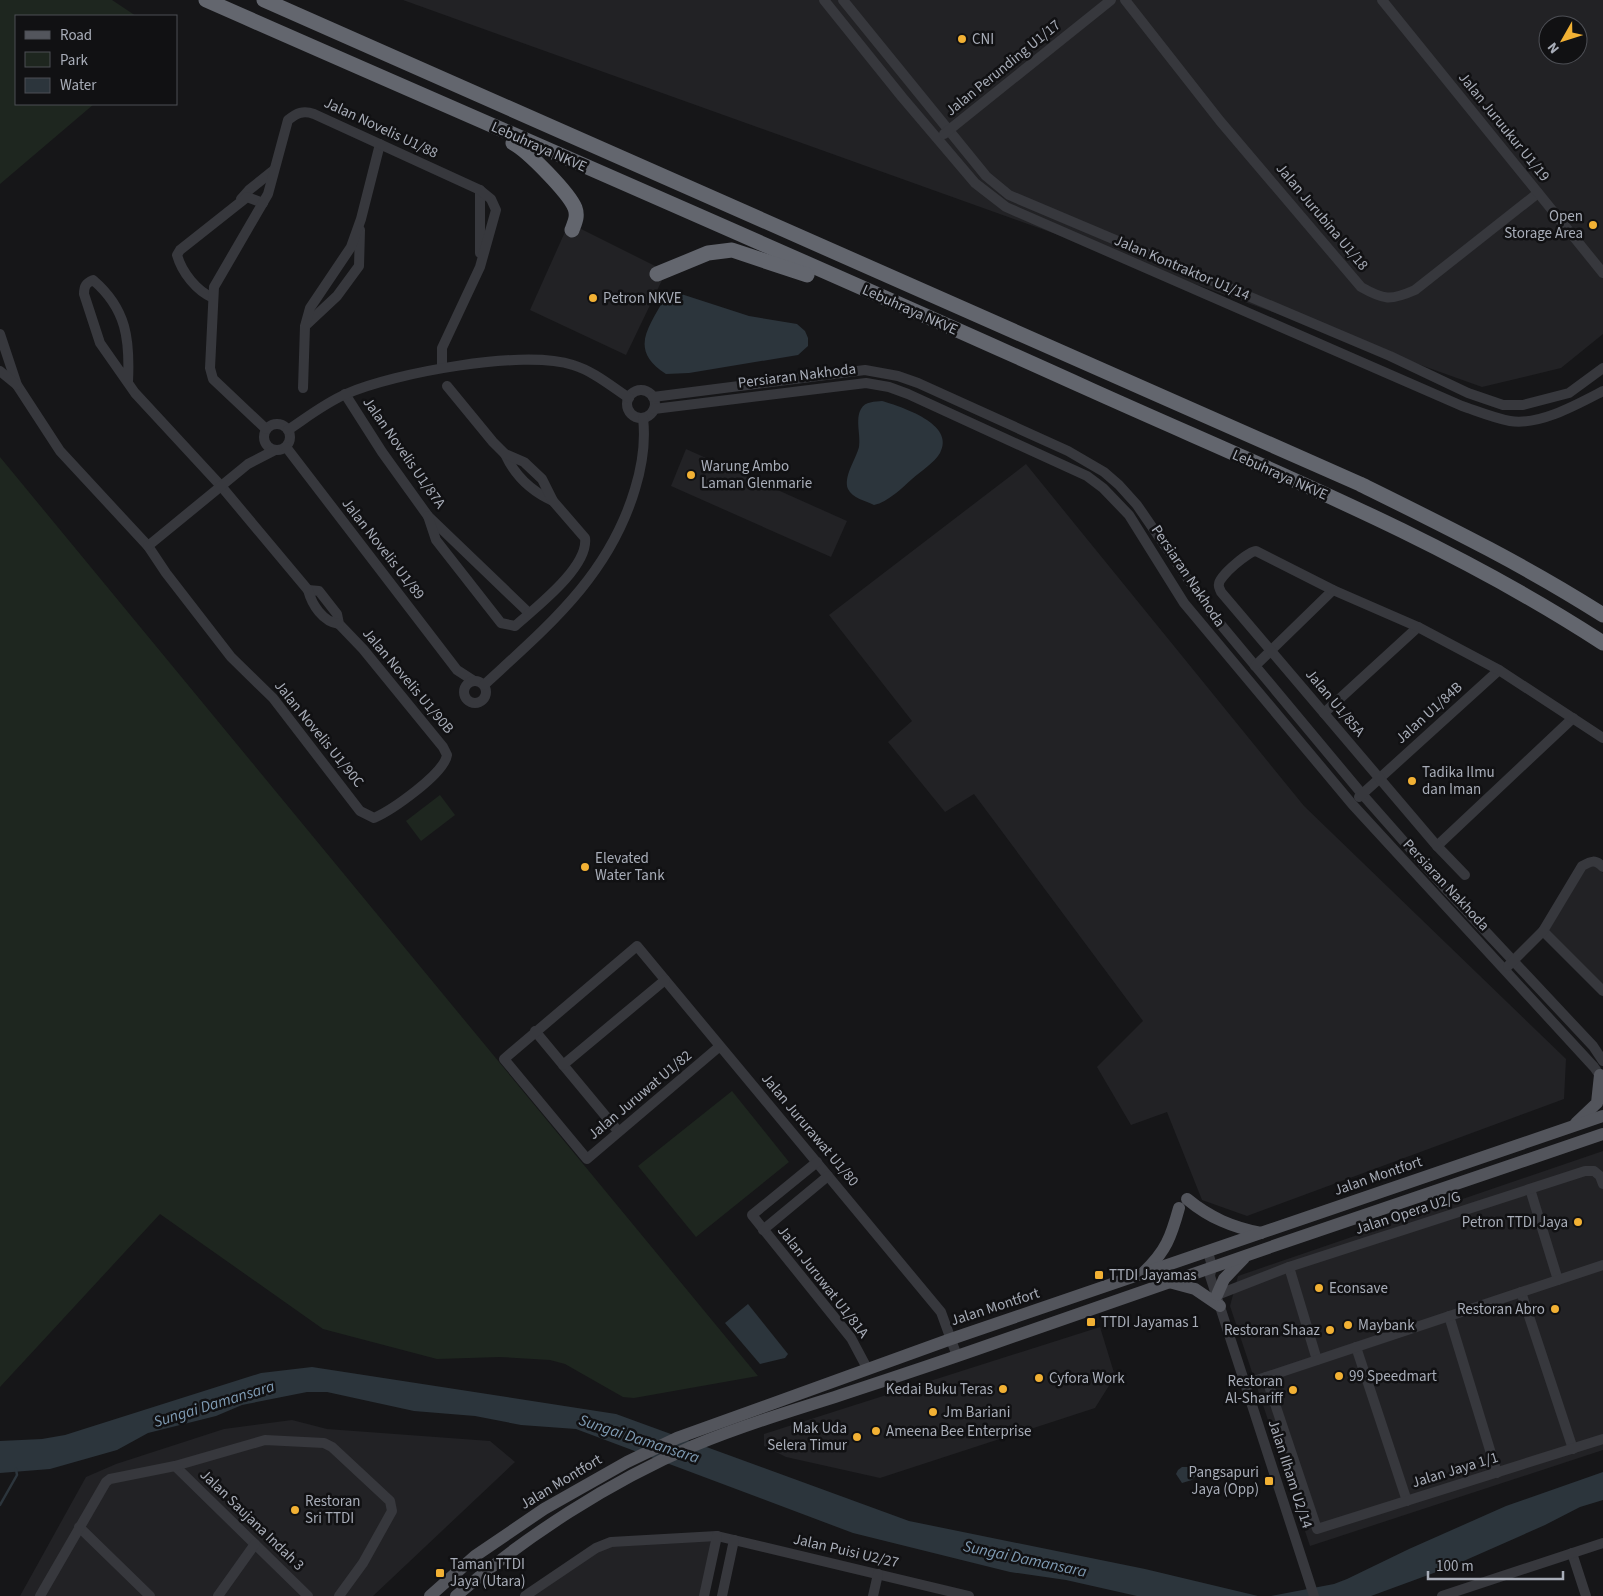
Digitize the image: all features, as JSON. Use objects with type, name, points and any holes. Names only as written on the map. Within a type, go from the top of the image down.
[{"type":"highway","name":"Lebuhraya NKVE","points":[[206,0],[998,348],[1345,504],[1458,559],[1538,602],[1603,643]]},
{"type":"highway","name":"Lebuhraya NKVE","points":[[264,0],[1360,484],[1465,536],[1559,586],[1603,615]]},
{"type":"highway","points":[[444,106],[520,146],[530,154],[575,208],[577,218],[572,230]]},
{"type":"highway","points":[[658,274],[708,253],[732,250],[787,267],[998,348]]},
{"type":"main road","points":[[1572,1126],[1597,1103],[1602,1078]]},
{"type":"main road","name":"Jalan Montfort","points":[[430,1596],[475,1556],[544,1509],[677,1438],[867,1368],[1603,1116]]},
{"type":"main road","name":"Jalan Montfort","points":[[456,1596],[488,1568],[534,1536],[617,1485],[692,1447],[748,1425],[957,1356],[1169,1282],[1209,1270],[1247,1254],[1603,1134]]},
{"type":"main road","points":[[1579,1142],[1603,1145]]},
{"type":"main road","points":[[1140,1276],[1165,1248],[1183,1204],[1223,1223],[1262,1234]]},
{"type":"main road","points":[[1169,1282],[1196,1289],[1218,1301],[1224,1279],[1247,1254]]},
{"type":"street","name":"Jalan Kontraktor U1/14","points":[[824,0],[937,140],[975,183],[1006,207],[1462,406],[1509,421],[1523,422],[1568,410],[1603,391]]},
{"type":"street","name":"Jalan Kontraktor U1/14","points":[[843,0],[986,176],[1009,195],[1390,356],[1468,394],[1503,405],[1523,405],[1569,393],[1603,368]]},
{"type":"street","name":"Jalan Perunding U1/17","points":[[937,140],[1111,0]]},
{"type":"street","name":"Jalan Jurubina U1/18","points":[[1125,0],[1220,121],[1361,287],[1381,298],[1399,297],[1415,290],[1538,193]]},
{"type":"street","name":"Jalan Juruukur U1/19","points":[[1382,0],[1603,273]]},
{"type":"street","name":"Jalan Novelis U1/88","points":[[265,433],[213,379],[210,368],[214,287],[268,194],[288,120],[296,114],[306,111],[480,190],[492,199],[496,210],[480,267],[442,348],[442,368]]},
{"type":"street","points":[[303,388],[305,326],[310,308],[351,247],[361,219],[380,144]]},
{"type":"street","points":[[239,202],[249,190],[274,170]]},
{"type":"street","name":"Jalan Novelis U1/88","points":[[480,190],[480,267]]},
{"type":"street","points":[[213,298],[200,292],[179,262],[177,255],[180,250],[247,197],[263,203]]},
{"type":"street","points":[[305,326],[337,296],[359,266],[361,219]]},
{"type":"street","name":"Jalan Novelis U1/90B","points":[[128,382],[129,357],[126,327],[103,289],[93,280],[88,282],[84,288],[84,294],[100,343],[135,393],[221,486],[308,590],[311,602],[331,623],[339,624],[363,648],[443,747],[447,755],[446,761]]},
{"type":"street","points":[[0,334],[17,385],[60,451],[148,546],[248,464],[275,450],[286,447],[289,442],[288,430]]},
{"type":"street","points":[[288,430],[345,394],[385,380],[442,368],[514,361],[546,361],[573,365],[593,374],[629,398]]},
{"type":"street","name":"Persiaran Nakhoda","points":[[652,397],[865,370],[898,376],[918,384],[1068,451],[1104,472],[1137,505],[1212,614],[1362,794],[1444,887],[1593,1046],[1603,1061]]},
{"type":"street","points":[[0,372],[17,385]]},
{"type":"street","name":"Persiaran Nakhoda","points":[[654,409],[866,383],[889,387],[908,394],[1087,476],[1103,488],[1129,515],[1184,603],[1352,804],[1602,1078]]},
{"type":"street","points":[[428,516],[436,540],[449,558],[501,622],[514,626],[564,581],[585,552],[585,538],[553,501],[537,493],[513,470],[505,454],[470,416],[447,386]]},
{"type":"street","points":[[638,391],[646,392],[652,397],[654,409],[650,415],[643,418],[631,414],[627,406],[629,398],[638,391]]},
{"type":"street","name":"Jalan Novelis U1/87A","points":[[345,394],[382,452],[428,516],[529,614]]},
{"type":"street","points":[[479,683],[486,695],[482,701],[476,704],[466,700],[464,689],[468,683],[479,683],[554,620],[593,575],[612,547],[628,514],[641,468],[645,433],[643,418]]},
{"type":"street","points":[[248,464],[265,433],[277,424],[288,430]]},
{"type":"street","points":[[265,433],[265,444],[275,450]]},
{"type":"street","name":"Jalan Novelis U1/89","points":[[286,447],[457,670],[464,689]]},
{"type":"street","name":"Jalan Novelis U1/90C","points":[[148,546],[166,573],[231,657],[273,698],[367,816],[374,818],[386,812],[441,769],[446,761]]},
{"type":"street","points":[[449,558],[454,550],[461,549]]},
{"type":"street","name":"Jalan U1/85A","points":[[1333,590],[1253,551],[1221,578],[1218,584],[1221,592],[1437,846],[1465,875]]},
{"type":"street","points":[[1255,666],[1333,590],[1418,627],[1499,670],[1603,738]]},
{"type":"street","points":[[1324,713],[1418,627]]},
{"type":"street","name":"Jalan Novelis U1/89","points":[[457,670],[479,683]]},
{"type":"street","name":"Jalan U1/84B","points":[[1352,804],[1499,670]]},
{"type":"street","points":[[1437,846],[1573,718]]},
{"type":"street","points":[[1504,970],[1543,931],[1582,866],[1592,860],[1598,862],[1603,867]]},
{"type":"street","points":[[1543,931],[1603,991]]},
{"type":"street","name":"Jalan Jururawat U1/80","points":[[535,1031],[637,946],[941,1312],[957,1356]]},
{"type":"street","points":[[563,1065],[665,980]]},
{"type":"street","points":[[535,1031],[618,1131]]},
{"type":"street","name":"Jalan Juruwat U1/82","points":[[535,1031],[504,1059],[587,1159],[720,1046]]},
{"type":"street","name":"Jalan Juruwat U1/81A","points":[[817,1162],[752,1215],[851,1338],[867,1368]]},
{"type":"street","name":"Jalan Opera U2/G","points":[[1218,1301],[1289,1267],[1585,1171],[1594,1170],[1600,1176],[1603,1184]]},
{"type":"street","points":[[763,1230],[828,1176]]},
{"type":"street","points":[[1530,1189],[1558,1280]]},
{"type":"street","name":"Jalan Ilham U2/14","points":[[1203,1254],[1314,1596]]},
{"type":"street","points":[[1245,1384],[1603,1265]]},
{"type":"street","points":[[1289,1267],[1317,1360]]},
{"type":"street","points":[[1521,1292],[1573,1449]]},
{"type":"street","points":[[1449,1316],[1497,1473]]},
{"type":"street","points":[[1356,1347],[1407,1501]]},
{"type":"street","name":"Jalan Jaya 1/1","points":[[1266,1377],[1317,1529],[1603,1439]]},
{"type":"street","points":[[40,1596],[79,1527],[106,1482],[110,1479],[175,1466],[266,1440],[324,1443],[332,1447],[390,1501],[392,1511],[363,1563],[339,1596]]},
{"type":"street","name":"Jalan Saujana Indah 3","points":[[175,1466],[308,1596]]},
{"type":"street","points":[[79,1527],[150,1596]]},
{"type":"street","points":[[704,1596],[717,1536]]},
{"type":"street","name":"Jalan Puisi U2/27","points":[[525,1596],[596,1548],[612,1542],[717,1536],[878,1574],[946,1593],[969,1596]]},
{"type":"street","points":[[722,1596],[734,1540]]},
{"type":"street","points":[[1442,1596],[1603,1543]]},
{"type":"street","points":[[218,1596],[255,1544]]},
{"type":"street","points":[[1572,1553],[1586,1596]]},
{"type":"street","points":[[873,1596],[878,1574]]},
{"type":"shaded area","points":[[403,0],[1603,0],[1603,334],[1561,368],[1482,387]]},
{"type":"shaded area","points":[[569,223],[659,268],[663,278],[626,355],[530,310]]},
{"type":"shaded area","points":[[686,449],[847,521],[831,557],[671,486]]},
{"type":"shaded area","points":[[1026,464],[1304,806],[1566,1059],[1564,1099],[1247,1216],[1202,1200],[1167,1112],[1131,1125],[1097,1067],[1143,1021],[974,794],[945,812],[888,742],[912,721],[829,615]]},
{"type":"shaded area","points":[[1591,865],[1596,865],[1603,873],[1603,987],[1548,931],[1584,870]]},
{"type":"shaded area","points":[[1603,1151],[1603,1450],[1310,1546],[1230,1306],[1238,1276]]},
{"type":"shaded area","points":[[1100,1327],[1115,1376],[1095,1408],[880,1478],[786,1457],[764,1446],[764,1434]]},
{"type":"shaded area","points":[[292,1420],[327,1429],[490,1441],[515,1462],[373,1596],[20,1596],[86,1477],[116,1464],[224,1429]]},
{"type":"shaded area","points":[[713,1539],[700,1596],[531,1596],[596,1551],[615,1543]]},
{"type":"green space","points":[[0,0],[112,0],[134,15],[15,15],[15,105],[93,105],[0,184]]},
{"type":"green space","points":[[0,457],[758,1376],[634,1398],[623,1397],[565,1364],[550,1360],[500,1357],[437,1359],[323,1329],[160,1214],[0,1387]]},
{"type":"green space","points":[[440,795],[455,815],[421,841],[406,821]]},
{"type":"green space","points":[[732,1091],[789,1162],[696,1237],[638,1166]]},
{"type":"water","points":[[675,292],[749,316],[797,324],[805,331],[808,338],[808,346],[798,355],[689,373],[666,374],[654,365],[648,356],[645,338],[648,328],[665,297],[669,293]]},
{"type":"water","points":[[882,401],[924,418],[934,425],[940,433],[943,443],[940,453],[931,464],[894,494],[874,505],[853,495],[848,489],[847,479],[859,447],[859,413],[863,406],[868,403]]},
{"type":"water","points":[[748,1304],[788,1354],[785,1358],[760,1364],[725,1323]]},
{"type":"water","name":"Sungai Damansara","points":[[312,1367],[616,1414],[909,1521],[1145,1569],[1258,1596],[1137,1596],[1066,1580],[1010,1572],[853,1533],[576,1429],[521,1425],[475,1416],[414,1411],[327,1392],[307,1392],[242,1405],[216,1416],[148,1433],[117,1450],[50,1469],[0,1473],[0,1441],[42,1439],[65,1435],[261,1373]]},
{"type":"water","points":[[1182,1467],[1194,1467],[1198,1473],[1192,1480],[1182,1483],[1176,1474]]},
{"type":"water","points":[[1603,1472],[1603,1500],[1580,1507],[1545,1525],[1450,1567],[1371,1596],[1271,1596],[1334,1584],[1506,1506]]},
{"type":"waterway","points":[[0,1505],[17,1475],[16,1469]]},
{"type":"place","name":"CNI","points":[[962,39]]},
{"type":"place","name":"Open Storage Area","points":[[1593,225]]},
{"type":"place","name":"Petron NKVE","points":[[593,298]]},
{"type":"place","name":"Warung Ambo Laman Glenmarie","points":[[691,475]]},
{"type":"place","name":"Tadika Ilmu dan Iman","points":[[1412,781]]},
{"type":"place","name":"Elevated Water Tank","points":[[585,867]]},
{"type":"place","name":"Petron TTDI Jaya","points":[[1578,1222]]},
{"type":"place","name":"TTDI Jayamas","points":[[1099,1275]]},
{"type":"place","name":"Econsave","points":[[1319,1288]]},
{"type":"place","name":"Restoran Abro","points":[[1555,1309]]},
{"type":"place","name":"TTDI Jayamas 1","points":[[1091,1322]]},
{"type":"place","name":"Maybank","points":[[1348,1325]]},
{"type":"place","name":"Restoran Shaaz","points":[[1330,1330]]},
{"type":"place","name":"99 Speedmart","points":[[1339,1376]]},
{"type":"place","name":"Cyfora Work","points":[[1039,1378]]},
{"type":"place","name":"Kedai Buku Teras","points":[[1003,1389]]},
{"type":"place","name":"Restoran Al-Shariff","points":[[1293,1390]]},
{"type":"place","name":"Jm Bariani","points":[[933,1412]]},
{"type":"place","name":"Ameena Bee Enterprise","points":[[876,1431]]},
{"type":"place","name":"Mak Uda Selera Timur","points":[[857,1437]]},
{"type":"place","name":"Pangsapuri Jaya (Opp)","points":[[1269,1481]]},
{"type":"place","name":"Restoran Sri TTDI","points":[[295,1510]]},
{"type":"place","name":"Taman TTDI Jaya (Utara)","points":[[440,1573]]}]
